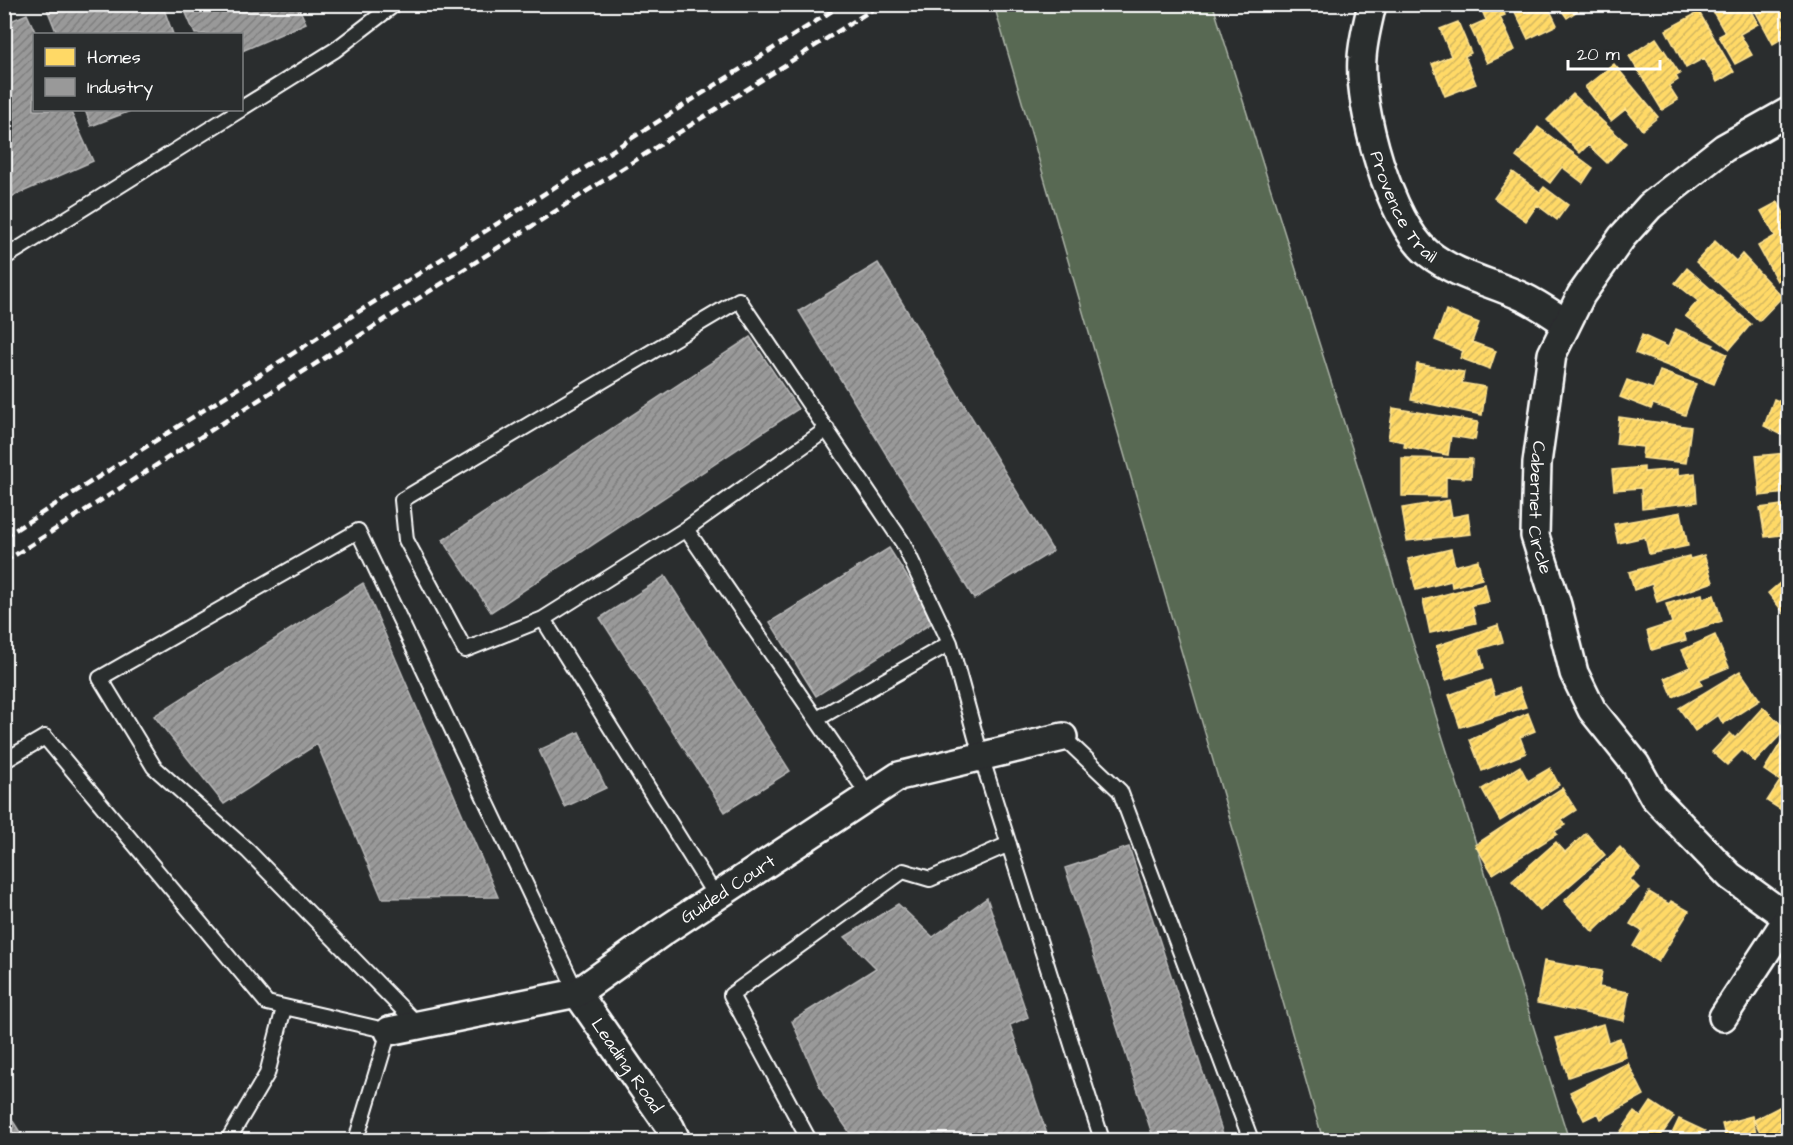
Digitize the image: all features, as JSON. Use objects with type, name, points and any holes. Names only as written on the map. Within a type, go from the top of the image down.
[{"type":"street","name":"Provence Trail","points":[[1372,4],[1361,60],[1365,96],[1386,188],[1404,225],[1426,252],[1454,271],[1524,297],[1566,323]]},
{"type":"street","name":"Cabernet Circle","points":[[1788,112],[1724,148],[1650,206],[1622,237],[1581,295],[1552,354],[1537,463],[1536,536],[1574,673],[1592,710],[1636,765],[1654,797],[1730,876],[1788,918]]},
{"type":"street","name":"Guided Court","points":[[389,1031],[577,993],[716,897],[899,776],[1063,737]]},
{"type":"street","points":[[1723,1017],[1788,918]]},
{"type":"street","name":"Leading Road","points":[[577,993],[670,1127],[676,1140]]},
{"type":"lane","points":[[243,108],[335,50],[395,4]]},
{"type":"lane","points":[[4,258],[238,111]]},
{"type":"lane","points":[[827,429],[686,529],[543,619],[465,650],[406,540],[402,500],[739,300],[827,429],[903,543],[950,643],[981,756],[1102,1140]]},
{"type":"lane","points":[[686,529],[869,796]]},
{"type":"lane","points":[[418,1025],[248,851],[154,767],[100,678],[358,531],[577,993]]},
{"type":"lane","points":[[543,619],[716,897]]},
{"type":"lane","points":[[817,719],[950,643]]},
{"type":"lane","points":[[4,761],[45,737],[267,1004],[389,1031],[356,1140]]},
{"type":"lane","points":[[1063,737],[1120,791],[1251,1140]]},
{"type":"lane","points":[[809,1140],[731,995],[903,871],[930,879],[1009,844]]},
{"type":"lane","points":[[228,1140],[267,1074],[284,1008]]},
{"type":"green space","points":[[994,5],[1213,5],[1569,1140],[1323,1140]]},
{"type":"building: Homes","points":[[1479,4],[1501,4],[1505,15],[1500,17],[1515,50],[1487,63],[1470,27],[1486,20]]},
{"type":"building: Homes","points":[[1505,4],[1547,4],[1557,25],[1528,39],[1513,8],[1508,10]]},
{"type":"building: Homes","points":[[1557,4],[1587,4],[1567,18]]},
{"type":"building: Homes","points":[[1747,4],[1758,24],[1740,34],[1752,55],[1735,64],[1719,36],[1725,33],[1709,5]]},
{"type":"building: Homes","points":[[1788,4],[1788,14],[1782,17],[1788,35],[1773,44],[1752,5]]},
{"type":"building: Homes","points":[[1699,12],[1734,72],[1717,82],[1704,58],[1686,68],[1666,30]]},
{"type":"building: Homes","points":[[1458,22],[1471,53],[1465,56],[1476,84],[1445,96],[1432,64],[1451,56],[1440,29]]},
{"type":"building: Homes","points":[[1656,38],[1680,74],[1676,76],[1678,80],[1669,86],[1678,100],[1662,110],[1629,56]]},
{"type":"building: Homes","points":[[1614,64],[1658,117],[1642,130],[1626,109],[1611,121],[1585,87]]},
{"type":"building: Homes","points":[[1573,94],[1626,143],[1607,163],[1588,145],[1580,153],[1547,120]]},
{"type":"building: Homes","points":[[1538,127],[1593,168],[1583,183],[1562,167],[1550,183],[1516,157]]},
{"type":"building: Homes","points":[[1513,172],[1540,192],[1544,187],[1568,205],[1557,220],[1537,205],[1526,221],[1494,198]]},
{"type":"building: Homes","points":[[1778,202],[1788,221],[1788,275],[1777,281],[1758,246],[1775,236],[1761,211]]},
{"type":"building: Homes","points":[[1715,241],[1736,261],[1742,254],[1782,297],[1759,321],[1696,262]]},
{"type":"building: Homes","points":[[1687,268],[1751,324],[1730,349],[1685,316],[1698,301],[1675,283]]},
{"type":"building: Homes","points":[[1446,310],[1479,323],[1472,342],[1496,351],[1490,369],[1460,358],[1463,351],[1435,340]]},
{"type":"building: Homes","points":[[1676,329],[1714,345],[1712,347],[1727,354],[1714,384],[1635,353],[1642,335],[1668,347]]},
{"type":"building: Homes","points":[[1417,364],[1464,372],[1462,383],[1486,387],[1482,415],[1411,400]]},
{"type":"building: Homes","points":[[1660,371],[1696,384],[1685,415],[1653,404],[1651,409],[1620,397],[1627,380],[1653,389]]},
{"type":"building: Homes","points":[[1774,399],[1788,405],[1788,438],[1764,426]]},
{"type":"building: Homes","points":[[1393,408],[1478,422],[1475,440],[1451,436],[1448,455],[1404,447],[1405,442],[1388,439]]},
{"type":"building: Homes","points":[[1619,417],[1691,427],[1686,463],[1642,458],[1643,447],[1616,444]]},
{"type":"building: Homes","points":[[1788,453],[1788,493],[1760,496],[1756,456]]},
{"type":"building: Homes","points":[[1402,458],[1472,459],[1471,478],[1446,477],[1446,497],[1402,496]]},
{"type":"building: Homes","points":[[1644,467],[1644,472],[1678,469],[1678,475],[1695,473],[1697,502],[1642,508],[1641,488],[1614,490],[1612,470]]},
{"type":"building: Homes","points":[[1449,500],[1452,517],[1468,514],[1471,534],[1407,541],[1402,508]]},
{"type":"building: Homes","points":[[1788,504],[1788,541],[1782,541],[1781,535],[1765,537],[1760,508]]},
{"type":"building: Homes","points":[[1681,512],[1688,546],[1649,554],[1645,537],[1618,543],[1614,524]]},
{"type":"building: Homes","points":[[1451,549],[1455,566],[1478,560],[1482,579],[1452,587],[1451,581],[1416,590],[1408,559]]},
{"type":"building: Homes","points":[[1704,555],[1713,582],[1657,602],[1652,584],[1634,590],[1629,572],[1689,556],[1690,559]]},
{"type":"building: Homes","points":[[1788,576],[1788,618],[1768,593]]},
{"type":"building: Homes","points":[[1485,584],[1489,602],[1472,605],[1476,623],[1430,633],[1423,600]]},
{"type":"building: Homes","points":[[1702,594],[1703,598],[1714,595],[1722,621],[1684,633],[1686,640],[1652,650],[1647,631],[1672,623],[1666,604]]},
{"type":"building: Homes","points":[[1498,625],[1503,642],[1479,649],[1484,668],[1446,680],[1436,646]]},
{"type":"building: Homes","points":[[1715,635],[1729,667],[1700,679],[1702,685],[1673,697],[1665,678],[1690,667],[1682,650]]},
{"type":"building: Homes","points":[[1740,671],[1760,700],[1723,724],[1718,715],[1695,731],[1679,708]]},
{"type":"building: Homes","points":[[1490,680],[1495,696],[1519,688],[1526,707],[1460,727],[1449,695]]},
{"type":"building: Homes","points":[[1763,707],[1786,729],[1755,762],[1742,750],[1727,765],[1712,752],[1730,733],[1735,738]]},
{"type":"building: Homes","points":[[1528,713],[1535,731],[1520,737],[1526,753],[1482,771],[1470,740]]},
{"type":"building: Homes","points":[[1785,736],[1788,738],[1788,802],[1783,811],[1767,801],[1780,781],[1764,770]]},
{"type":"building: Homes","points":[[1520,766],[1528,781],[1550,768],[1559,785],[1500,821],[1482,789]]},
{"type":"building: Homes","points":[[1562,788],[1576,810],[1562,819],[1565,825],[1555,831],[1557,834],[1493,874],[1475,845]]},
{"type":"building: Homes","points":[[1586,833],[1605,855],[1540,911],[1512,881],[1556,842],[1565,852]]},
{"type":"building: Homes","points":[[1620,847],[1640,869],[1630,879],[1639,888],[1593,932],[1564,901]]},
{"type":"building: Homes","points":[[1649,892],[1669,904],[1671,901],[1689,911],[1658,962],[1633,946],[1642,931],[1630,924]]},
{"type":"building: Homes","points":[[1544,961],[1602,971],[1599,987],[1629,992],[1624,1021],[1537,1003]]},
{"type":"building: Homes","points":[[1603,1024],[1608,1042],[1620,1038],[1626,1057],[1568,1077],[1556,1038]]},
{"type":"building: Homes","points":[[1628,1063],[1644,1095],[1601,1119],[1598,1113],[1584,1120],[1570,1092]]},
{"type":"building: Homes","points":[[1651,1102],[1674,1117],[1658,1140],[1615,1140],[1634,1112],[1641,1117]]},
{"type":"building: Homes","points":[[1783,1105],[1788,1116],[1788,1140],[1768,1140],[1766,1136],[1763,1138],[1754,1120]]},
{"type":"building: Homes","points":[[1752,1116],[1758,1140],[1726,1140],[1722,1124]]},
{"type":"building: Homes","points":[[1679,1119],[1705,1131],[1700,1140],[1669,1140]]},
{"type":"building: Industry","points":[[45,4],[162,4],[173,33],[57,33]]},
{"type":"building: Industry","points":[[182,4],[297,4],[306,23],[243,51],[243,33],[195,33]]},
{"type":"building: Industry","points":[[27,14],[36,33],[33,33],[33,111],[70,111],[93,161],[4,200],[4,24]]},
{"type":"building: Industry","points":[[85,111],[130,111],[91,126]]},
{"type":"building: Industry","points":[[878,263],[1053,551],[974,599],[799,311]]},
{"type":"building: Industry","points":[[750,337],[798,409],[491,612],[443,540]]},
{"type":"building: Industry","points":[[889,548],[935,621],[816,696],[770,622]]},
{"type":"building: Industry","points":[[665,576],[790,771],[725,812],[600,618]]},
{"type":"building: Industry","points":[[363,583],[498,897],[382,898],[317,744],[224,804],[154,716]]},
{"type":"building: Industry","points":[[579,732],[606,788],[565,807],[539,750]]},
{"type":"building: Industry","points":[[1129,847],[1225,1140],[1154,1140],[1065,868]]},
{"type":"building: Industry","points":[[987,898],[1028,1017],[1010,1025],[1049,1140],[855,1140],[824,1096],[792,1021],[876,968],[845,937],[898,904],[933,937]]},
{"type":"building: Industry","points":[[4,1107],[25,1140],[4,1140]]},
{"type":"building: Industry","points":[[553,1132],[556,1140],[528,1140]]},
{"type":"railway","points":[[4,537],[843,4]]},
{"type":"railway","points":[[4,562],[881,4]]}]
